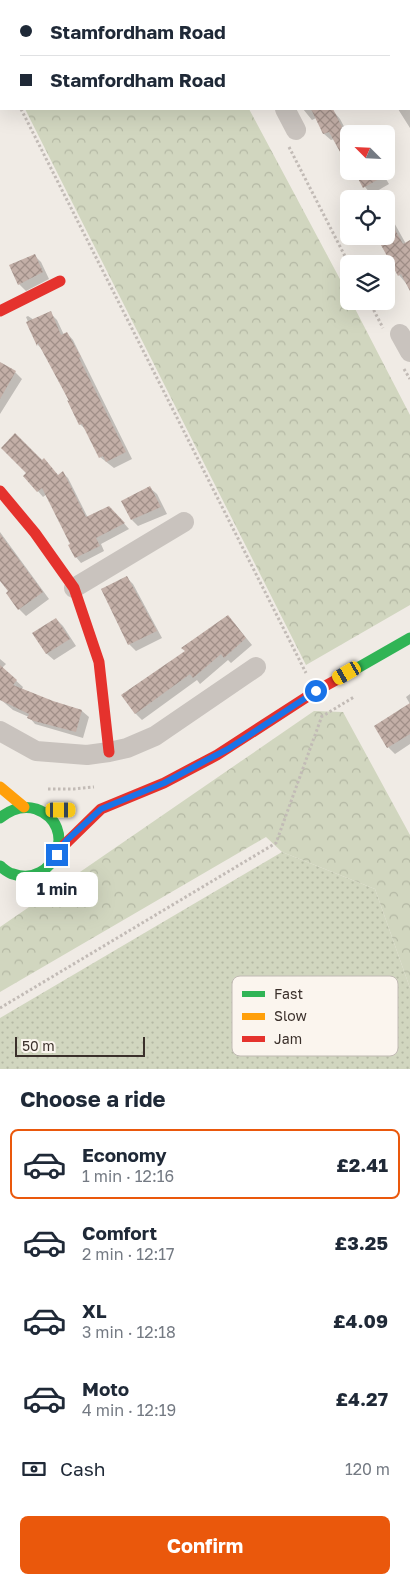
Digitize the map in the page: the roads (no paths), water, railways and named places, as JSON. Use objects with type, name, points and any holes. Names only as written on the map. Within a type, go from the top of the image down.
[{"type":"main road","points":[[0,311],[60,281]]},
{"type":"main road","points":[[0,492],[35,533],[74,588],[99,662],[109,752]]},
{"type":"main road","points":[[85,810],[101,809],[164,783],[210,759],[316,691],[410,638]]},
{"type":"main road","points":[[0,787],[30,808],[45,814],[54,822],[59,838],[59,850]]},
{"type":"main road","points":[[0,818],[8,812],[30,808],[61,810]]},
{"type":"main road","points":[[6,886],[25,877],[36,875],[46,869],[54,860],[59,850],[101,809]]},
{"type":"main road","points":[[0,866],[13,875],[25,877]]},
{"type":"street","points":[[285,110],[292,138]]},
{"type":"street","points":[[400,334],[410,352]]},
{"type":"street","points":[[74,588],[184,522]]},
{"type":"street","points":[[0,731],[36,751],[87,755],[127,748],[155,736],[256,667]]}]
